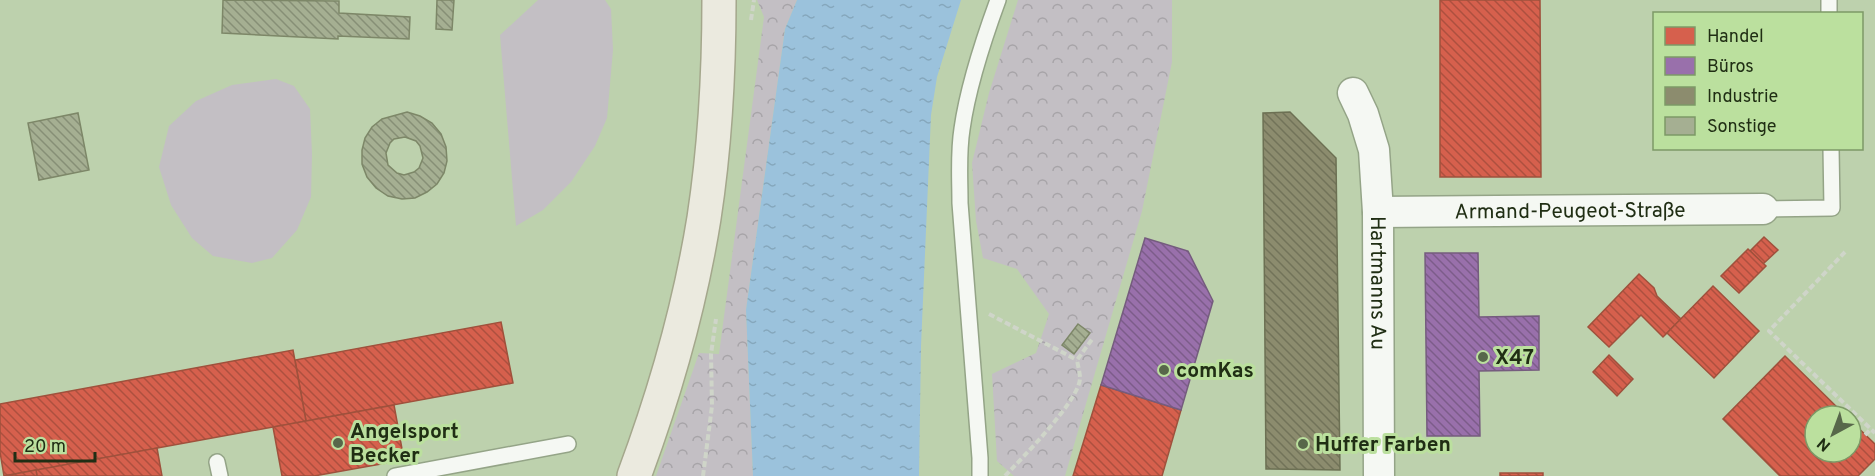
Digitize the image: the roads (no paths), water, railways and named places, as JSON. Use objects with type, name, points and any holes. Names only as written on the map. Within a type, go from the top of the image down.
[{"type":"main road","points":[[634,476],[649,435],[689,295],[704,217],[713,128],[719,39],[719,0]]},
{"type":"street","name":"Hartmanns Au","points":[[1353,93],[1364,114],[1374,150],[1378,212],[1379,476]]},
{"type":"street","name":"Armand-Peugeot-Straße","points":[[1378,212],[1763,209]]},
{"type":"lane","points":[[980,476],[959,163],[968,97],[998,0]]},
{"type":"lane","points":[[1763,209],[1832,208],[1831,150]]},
{"type":"lane","points":[[395,476],[568,444]]},
{"type":"water","points":[[797,0],[961,0],[937,77],[931,115],[921,346],[919,476],[753,476],[746,310],[785,29]]},
{"type":"place","name":"X47","points":[[1483,357]]},
{"type":"place","name":"comKas","points":[[1164,370]]},
{"type":"place","name":"Angelsport Becker","points":[[338,443]]},
{"type":"place","name":"Huffer Farben","points":[[1303,444]]}]
